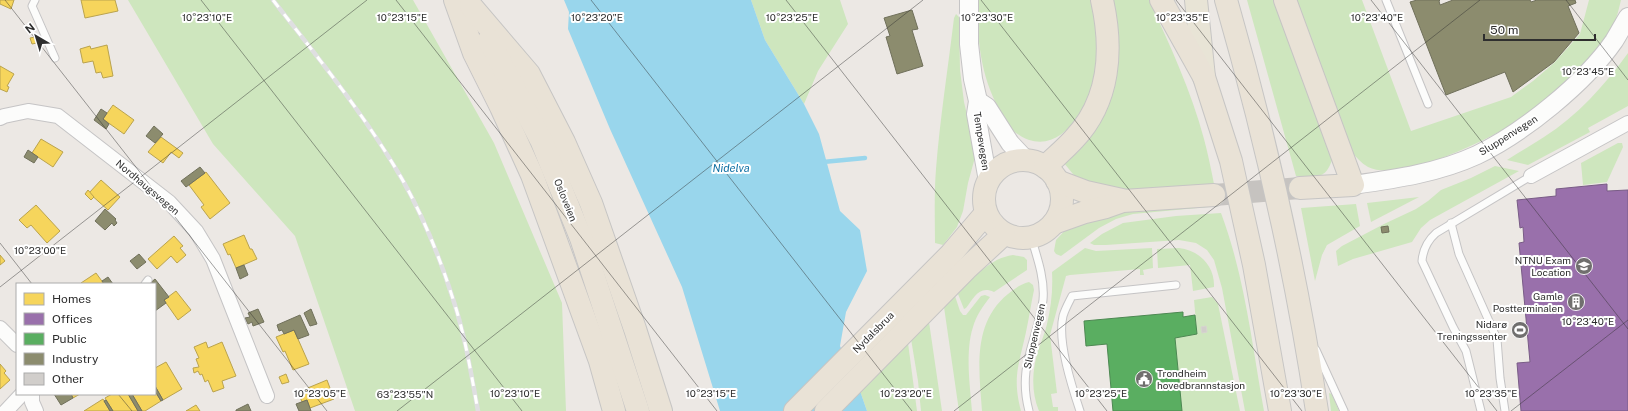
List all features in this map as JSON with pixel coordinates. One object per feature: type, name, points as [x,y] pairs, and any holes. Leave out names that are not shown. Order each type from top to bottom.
[{"type":"highway","points":[[1042,169],[1074,139],[1083,128],[1097,106],[1102,92],[1108,60],[1108,38],[1102,0]]},
{"type":"highway","points":[[1161,0],[1204,77],[1232,169],[1254,265],[1280,411]]},
{"type":"highway","points":[[1226,0],[1267,155],[1289,252],[1317,411]]},
{"type":"highway","points":[[1285,0],[1353,185]]},
{"type":"highway","points":[[464,2],[529,74],[564,142],[597,217],[661,411]]},
{"type":"highway","points":[[464,2],[474,53],[532,175],[600,361],[614,411]]},
{"type":"highway","name":"Osloveien","points":[[464,2],[542,142],[581,238],[638,411]]},
{"type":"highway","points":[[1123,201],[1086,192],[1042,169],[1016,161],[1006,164],[998,169],[988,181],[984,195],[986,213],[994,225],[1004,234],[1013,237],[1031,237],[1040,234],[1054,223],[1123,201],[1214,195]]},
{"type":"highway","points":[[1042,169],[1060,189],[1061,207],[1054,223]]},
{"type":"highway","name":"Sluppenvegen","points":[[1300,188],[1353,185]]},
{"type":"highway","name":"Nydalsbrua","points":[[795,411],[951,254],[986,213]]},
{"type":"highway","points":[[826,411],[966,270],[1004,234]]},
{"type":"main road","points":[[1196,0],[1204,77]]},
{"type":"street","name":"Tempevegen","points":[[970,0],[969,44],[973,79],[978,101],[976,114],[988,181]]},
{"type":"street","name":"Sluppenvegen","points":[[1353,185],[1398,179],[1435,170],[1477,155],[1515,133],[1549,108],[1584,76],[1613,42],[1628,17]]},
{"type":"street","name":"Tempevegen","points":[[978,101],[987,107],[1010,142],[1042,169]]},
{"type":"street","name":"Nordhaugsvegen","points":[[0,118],[28,111],[58,116],[169,202],[196,231],[213,259],[267,396]]},
{"type":"street","points":[[1531,176],[1628,123]]},
{"type":"street","points":[[0,328],[16,344]]},
{"type":"street","points":[[6,411],[21,395]]},
{"type":"street","points":[[32,395],[32,402],[36,411]]},
{"type":"lane","points":[[35,0],[32,6],[55,58]]},
{"type":"lane","points":[[1386,0],[1428,104]]},
{"type":"lane","points":[[1481,411],[1466,351],[1422,261],[1422,253],[1429,239],[1451,223],[1531,176]]},
{"type":"lane","points":[[1451,223],[1459,254],[1497,339],[1500,378],[1505,411]]},
{"type":"lane","name":"Sluppenvegen","points":[[1029,411],[1025,391],[1025,375],[1043,300],[1041,273],[1031,237]]},
{"type":"lane","points":[[1080,411],[1067,370],[1062,330],[1063,317],[1072,296],[1176,285]]},
{"type":"lane","points":[[1302,320],[1344,411]]},
{"type":"green space","points":[[128,0],[413,0],[494,143],[562,303],[566,411],[355,411],[295,236],[213,144]]},
{"type":"green space","points":[[751,0],[840,0],[848,24],[818,71],[804,104],[765,40]]},
{"type":"green space","points":[[978,0],[1093,0],[1098,52],[1093,83],[1080,113],[1070,126],[1059,136],[1046,141],[1032,141],[1013,131],[998,108],[986,79],[982,63],[978,31]]},
{"type":"green space","points":[[1110,0],[1149,0],[1193,103],[1204,139],[1214,184],[1162,190],[1118,192],[1077,179],[1064,163],[1078,152],[1092,135],[1104,115],[1113,90]]},
{"type":"green space","points":[[1247,0],[1278,0],[1332,160],[1329,167],[1323,174],[1318,176],[1296,176]]},
{"type":"green space","points":[[1295,0],[1362,0],[1411,131],[1511,97],[1554,63],[1580,34],[1589,0],[1621,0],[1618,13],[1610,32],[1601,45],[1573,76],[1553,95],[1531,112],[1486,139],[1444,157],[1422,165],[1401,169],[1382,170],[1368,167],[1351,151]]},
{"type":"green space","points":[[956,14],[959,17],[960,70],[964,102],[975,148],[974,161],[963,211],[957,227],[943,245],[935,243],[935,178],[954,18]]},
{"type":"green space","points":[[1628,53],[1628,106],[1588,128],[1590,132],[1528,165],[1507,160],[1568,120],[1610,77]]},
{"type":"green space","points":[[1618,143],[1622,143],[1623,147],[1607,182],[1583,185],[1581,163]]},
{"type":"green space","points":[[1495,166],[1519,171],[1430,220],[1421,228],[1412,242],[1353,259],[1338,266],[1336,251],[1342,246],[1416,209],[1441,190],[1471,178]]},
{"type":"green space","points":[[1419,197],[1371,222],[1367,203]]},
{"type":"green space","points":[[1218,202],[1219,206],[1133,214],[1116,219],[1099,228],[1061,256],[1056,254],[1054,251],[1056,240],[1069,226],[1100,214]]},
{"type":"green space","points":[[1356,204],[1360,226],[1327,245],[1322,255],[1315,281],[1301,208]]},
{"type":"green space","points":[[1221,213],[1242,286],[1264,411],[1245,411],[1222,288],[1214,260],[1207,250],[1196,243],[1179,240],[1106,245],[1094,245],[1090,243],[1102,234],[1123,223],[1176,216]]},
{"type":"green space","points":[[1085,248],[1096,251],[1152,248],[1153,268],[1143,270],[1144,275],[1140,275],[1140,269],[1066,276],[1050,335],[1057,393],[1051,394],[1053,407],[1058,407],[1058,411],[1039,411],[1036,404],[1033,381],[1036,358],[1050,311],[1052,272]]},
{"type":"green space","points":[[1179,248],[1193,252],[1204,260],[1212,272],[1214,287],[1193,291],[1190,265],[1158,268],[1157,249]]},
{"type":"green space","points":[[1013,255],[1024,257],[1027,260],[1027,270],[994,292],[989,290],[981,291],[964,309],[958,294],[989,264]]},
{"type":"green space","points":[[1029,282],[1033,285],[1034,290],[1017,380],[1018,399],[1021,411],[982,411],[979,364],[980,348],[988,319],[996,306],[1008,294],[1023,284]]},
{"type":"green space","points":[[985,295],[990,297],[976,319],[969,347],[972,411],[959,411],[944,307],[955,296],[960,311],[963,315],[966,315],[981,296]]},
{"type":"green space","points":[[1212,297],[1218,304],[1240,411],[1182,411],[1175,338],[1197,334],[1194,300]]},
{"type":"green space","points":[[929,322],[942,411],[921,411],[911,339]]},
{"type":"green space","points":[[908,343],[917,411],[867,411],[860,391]]},
{"type":"green space","points":[[1329,393],[1332,394],[1339,411],[1331,411]]},
{"type":"water","name":"Nidelva","points":[[564,0],[751,0],[765,40],[804,104],[819,134],[840,211],[860,230],[867,271],[846,312],[840,346],[860,391],[867,411],[720,411],[682,287],[610,129],[568,29],[569,12]]},
{"type":"building: Homes","points":[[0,0],[14,0],[11,9],[0,4]]},
{"type":"building: Homes","points":[[81,0],[115,0],[118,11],[85,18]]},
{"type":"building: Homes","points":[[40,36],[42,42],[32,44],[30,38]]},
{"type":"building: Homes","points":[[107,45],[113,76],[103,78],[101,72],[96,73],[93,61],[83,63],[80,49],[90,46],[91,49]]},
{"type":"building: Homes","points":[[0,66],[14,74],[7,86],[9,87],[7,92],[0,89]]},
{"type":"building: Homes","points":[[113,105],[134,120],[124,134],[103,119]]},
{"type":"building: Homes","points":[[161,137],[183,153],[179,158],[171,152],[163,163],[148,152]]},
{"type":"building: Homes","points":[[41,139],[63,152],[53,167],[32,153]]},
{"type":"building: Homes","points":[[206,172],[230,203],[210,219],[201,207],[204,205],[189,185]]},
{"type":"building: Homes","points":[[101,180],[120,197],[108,210],[89,193]]},
{"type":"building: Homes","points":[[88,190],[94,197],[91,200],[85,194]]},
{"type":"building: Homes","points":[[36,205],[60,231],[47,243],[31,225],[27,228],[19,220]]},
{"type":"building: Homes","points":[[244,235],[250,249],[252,249],[257,259],[236,268],[230,254],[228,255],[223,244]]},
{"type":"building: Homes","points":[[174,236],[183,246],[180,248],[186,255],[177,263],[171,256],[157,269],[148,259]]},
{"type":"building: Homes","points":[[0,255],[5,261],[0,265]]},
{"type":"building: Homes","points":[[96,273],[103,283],[81,283]]},
{"type":"building: Homes","points":[[176,291],[191,310],[178,320],[164,300]]},
{"type":"building: Homes","points":[[294,330],[309,364],[293,370],[285,351],[283,352],[276,337]]},
{"type":"building: Homes","points":[[206,342],[208,348],[222,342],[236,376],[222,381],[224,388],[213,392],[208,380],[205,382],[202,374],[200,375],[198,371],[194,373],[193,368],[199,367],[196,359],[199,358],[194,347]]},
{"type":"building: Homes","points":[[166,362],[182,389],[163,400],[156,388],[156,367]]},
{"type":"building: Homes","points":[[0,364],[6,371],[4,373],[10,380],[0,389]]},
{"type":"building: Homes","points":[[286,374],[289,382],[282,384],[279,377]]},
{"type":"building: Homes","points":[[327,380],[334,399],[310,408],[307,400],[302,402],[298,392]]},
{"type":"building: Homes","points":[[156,393],[161,401],[145,411],[142,411],[133,395],[156,395]]},
{"type":"building: Homes","points":[[72,395],[78,395],[73,398]]},
{"type":"building: Homes","points":[[110,395],[129,395],[138,411],[113,411],[105,398]]},
{"type":"building: Homes","points":[[103,399],[110,411],[84,411]]},
{"type":"building: Homes","points":[[196,405],[200,411],[186,411]]},
{"type":"building: Offices","name":"Gamle Postterminalen","points":[[1607,184],[1607,191],[1628,190],[1628,411],[1521,411],[1517,363],[1530,362],[1519,243],[1524,242],[1523,227],[1520,228],[1517,200],[1556,196],[1556,189]]},
{"type":"building: Public","name":"Trondheim hovedbrannstasjon","points":[[1183,312],[1183,317],[1195,315],[1197,334],[1175,338],[1182,411],[1113,411],[1107,344],[1086,346],[1084,321]]},
{"type":"building: Industry","points":[[1417,0],[1440,0],[1440,5],[1453,0],[1530,0],[1531,2],[1537,0],[1575,0],[1576,3],[1568,6],[1579,33],[1554,62],[1513,92],[1505,72],[1446,95],[1410,2]]},
{"type":"building: Industry","points":[[912,10],[918,29],[912,30],[923,66],[897,74],[886,37],[890,36],[884,18]]},
{"type":"building: Industry","points":[[101,109],[107,113],[103,119],[109,124],[106,129],[94,120]]},
{"type":"building: Industry","points":[[154,126],[163,134],[155,143],[146,136]]},
{"type":"building: Industry","points":[[28,150],[38,157],[34,163],[24,157]]},
{"type":"building: Industry","points":[[200,167],[205,173],[186,187],[181,181]]},
{"type":"building: Industry","points":[[105,209],[116,219],[115,220],[117,223],[114,226],[112,223],[105,230],[95,221]]},
{"type":"building: Industry","points":[[1388,226],[1389,232],[1382,233],[1381,227]]},
{"type":"building: Industry","points":[[139,254],[146,262],[137,269],[130,261]]},
{"type":"building: Industry","points":[[244,265],[248,275],[240,279],[236,268]]},
{"type":"building: Industry","points":[[108,277],[112,283],[103,283],[102,281]]},
{"type":"building: Industry","points":[[155,279],[169,297],[164,300],[166,303],[156,310],[156,283],[150,283]]},
{"type":"building: Industry","points":[[258,309],[264,322],[253,326],[252,322],[248,324],[245,318],[250,317],[248,313]]},
{"type":"building: Industry","points":[[311,309],[317,324],[310,326],[304,313]]},
{"type":"building: Industry","points":[[300,315],[309,335],[298,339],[294,330],[284,334],[282,330],[279,331],[277,325]]},
{"type":"building: Industry","points":[[156,388],[163,400],[161,401],[156,393]]},
{"type":"building: Industry","points":[[55,395],[72,395],[73,398],[61,405]]},
{"type":"building: Industry","points":[[129,395],[133,395],[142,411],[138,411]]},
{"type":"building: Industry","points":[[106,400],[113,411],[110,411],[104,401]]},
{"type":"building: Industry","points":[[307,400],[311,411],[299,411],[296,404]]},
{"type":"building: Industry","points":[[248,404],[251,411],[236,411],[236,410]]},
{"type":"building: Other","points":[[1206,326],[1207,332],[1202,333],[1201,327]]},
{"type":"waterway","points":[[823,162],[865,158]]},
{"type":"tunnel","points":[[1214,195],[1300,188]]},
{"type":"railway","points":[[273,0],[373,132],[402,179],[424,222],[437,253],[461,326],[478,411]]},
{"type":"place","name":"NTNU Exam Location","points":[[1584,266]]},
{"type":"place","name":"Gamle Postterminalen","points":[[1576,302]]},
{"type":"place","name":"Nidarø Treningssenter","points":[[1520,330]]},
{"type":"place","name":"Trondheim hovedbrannstasjon","points":[[1144,379]]}]
